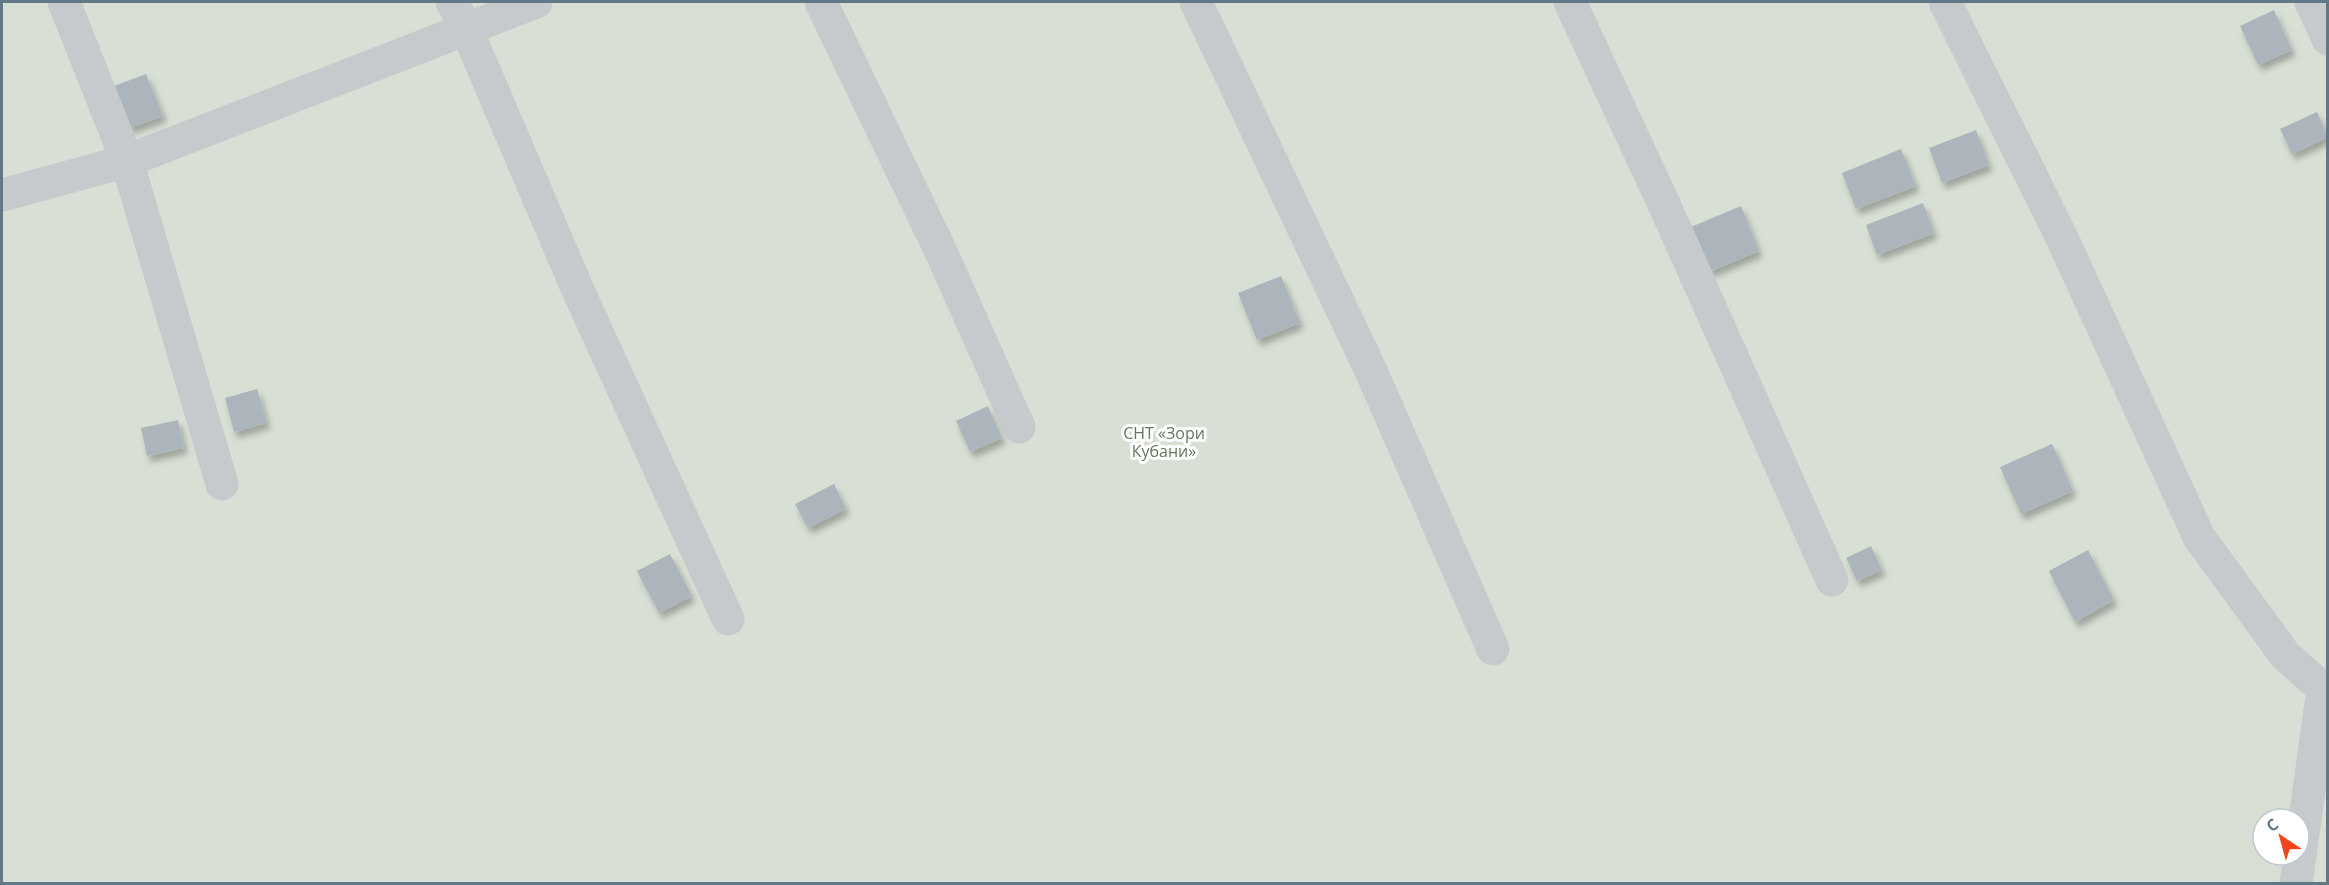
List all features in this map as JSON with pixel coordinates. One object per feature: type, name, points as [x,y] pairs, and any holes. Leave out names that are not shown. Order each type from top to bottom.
[{"type":"lane","points":[[64,2],[128,161],[222,484]]},
{"type":"lane","points":[[2,195],[128,161],[459,15],[536,2]]},
{"type":"lane","points":[[821,2],[942,254],[1019,427]]},
{"type":"lane","points":[[1196,2],[1372,373],[1493,648]]},
{"type":"lane","points":[[1570,2],[1663,202],[1832,580]]},
{"type":"lane","points":[[1945,2],[2062,238],[2199,537],[2285,655],[2325,687],[2296,884]]},
{"type":"lane","points":[[2311,2],[2328,39]]},
{"type":"lane","points":[[459,15],[577,288],[728,619]]},
{"type":"green space","name":"СНТ «Зори Кубани»","points":[[2,2],[2327,2],[2327,883],[2,884]]},
{"type":"building","points":[[2274,10],[2292,50],[2258,65],[2240,26]]},
{"type":"building","points":[[146,74],[163,116],[129,128],[114,86]]},
{"type":"building","points":[[2317,112],[2328,137],[2292,154],[2280,129]]},
{"type":"building","points":[[1976,130],[1989,165],[1942,183],[1929,148]]},
{"type":"building","points":[[1901,149],[1916,186],[1856,209],[1842,173]]},
{"type":"building","points":[[1923,203],[1934,233],[1877,255],[1866,225]]},
{"type":"building","points":[[1741,206],[1759,251],[1709,272],[1691,227]]},
{"type":"building","points":[[1281,276],[1300,323],[1257,340],[1238,293]]},
{"type":"building","points":[[257,389],[267,423],[234,432],[225,398]]},
{"type":"building","points":[[988,406],[1002,438],[970,452],[956,421]]},
{"type":"building","points":[[178,420],[184,448],[147,456],[141,428]]},
{"type":"building","points":[[2052,444],[2073,491],[2021,514],[2000,467]]},
{"type":"building","points":[[834,484],[846,509],[808,528],[795,504]]},
{"type":"building","points":[[1871,546],[1882,570],[1857,581],[1846,558]]},
{"type":"building","points":[[2088,550],[2114,600],[2075,622],[2049,571]]},
{"type":"building","points":[[670,554],[692,596],[659,613],[637,571]]}]
